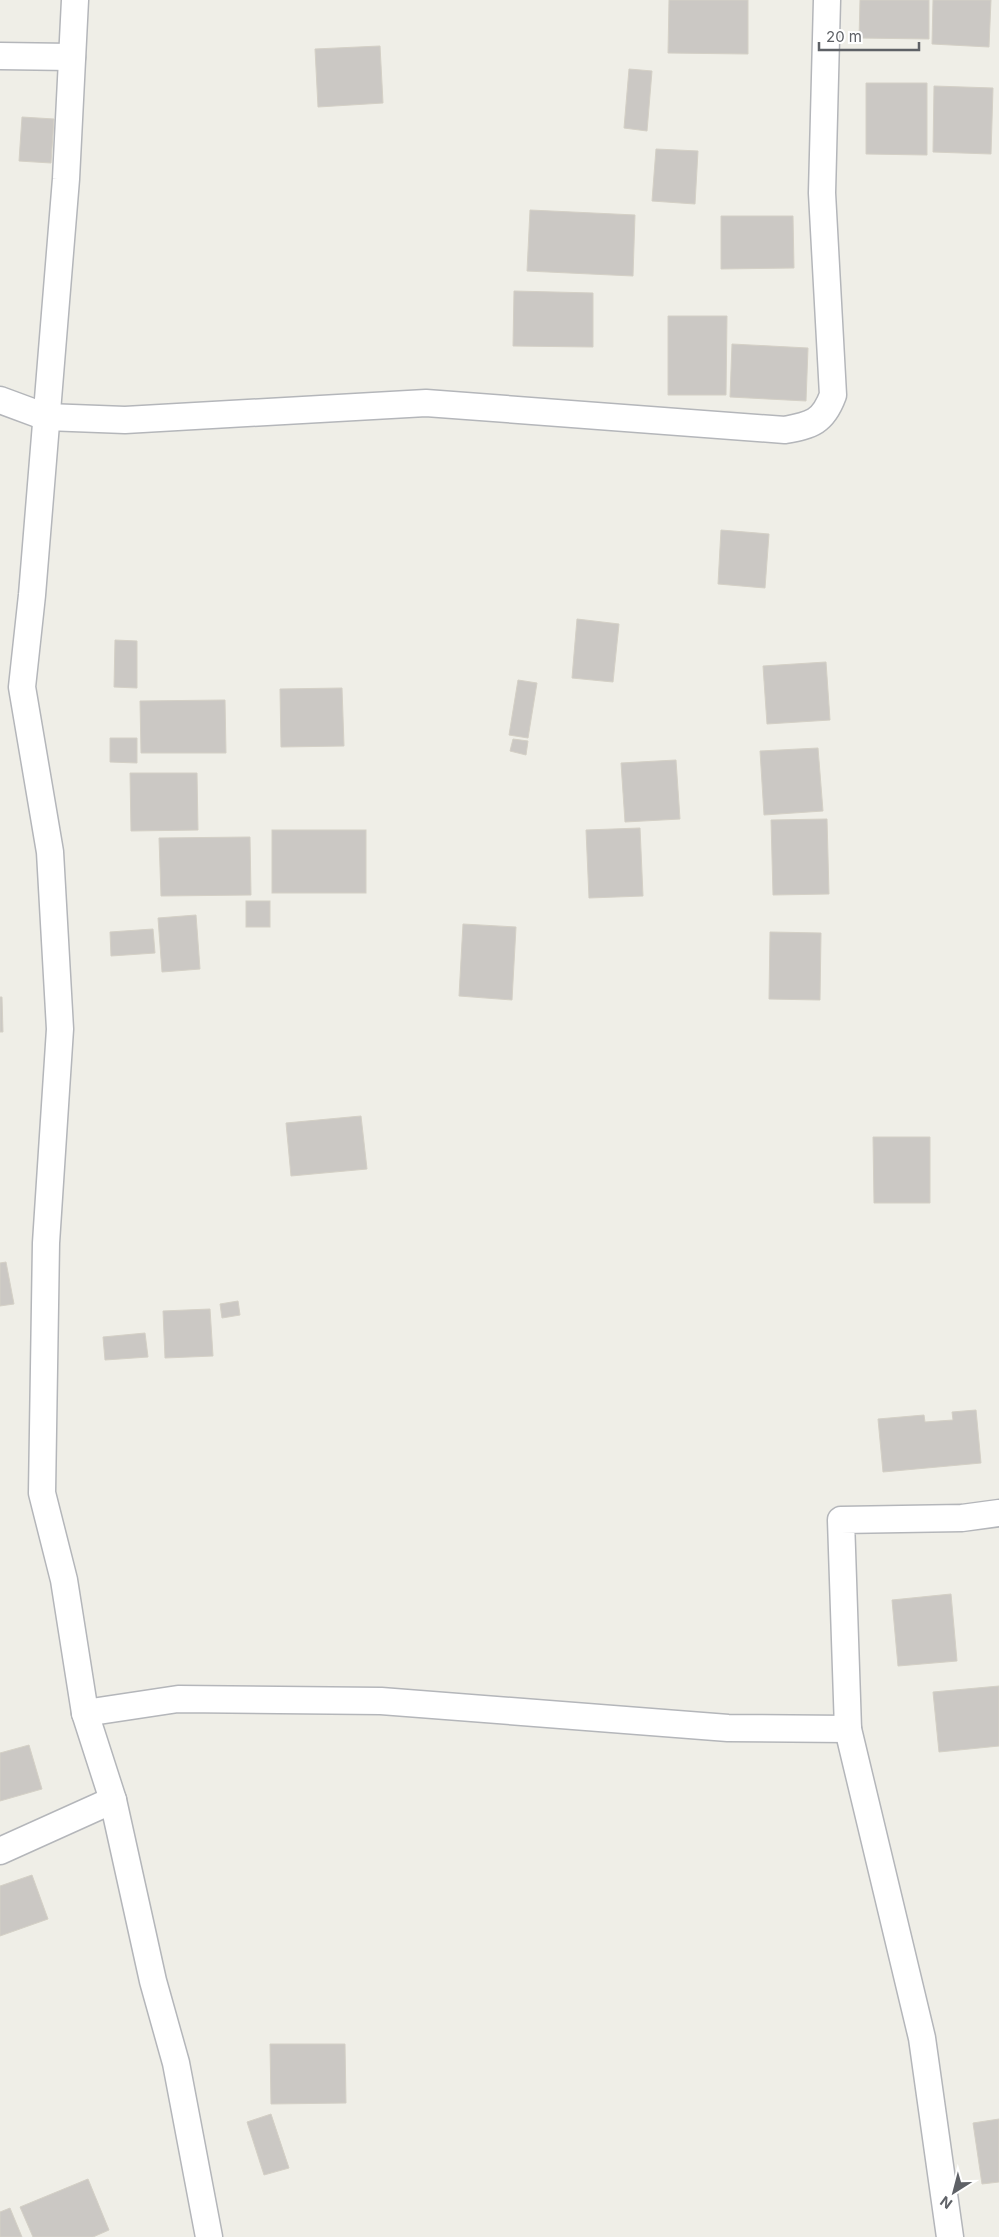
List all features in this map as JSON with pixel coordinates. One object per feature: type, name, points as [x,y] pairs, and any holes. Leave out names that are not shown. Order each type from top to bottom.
[{"type":"street","points":[[75,0],[66,179],[22,687],[50,852],[60,1029],[46,1243],[42,1492],[64,1580],[85,1713],[113,1800],[153,1980],[176,2063],[209,2237]]},
{"type":"street","points":[[0,400],[46,417],[125,420],[426,403],[785,430],[810,426],[827,411],[833,395],[822,193],[827,0]]},
{"type":"street","points":[[0,56],[72,57]]},
{"type":"street","points":[[950,2237],[922,2038],[848,1729],[841,1520],[962,1518],[999,1513]]},
{"type":"street","points":[[85,1713],[178,1699],[381,1701],[728,1728],[848,1729]]},
{"type":"street","points":[[0,1851],[113,1800]]},
{"type":"building","points":[[669,0],[748,0],[748,54],[668,53]]},
{"type":"building","points":[[860,0],[929,0],[929,39],[859,38]]},
{"type":"building","points":[[933,0],[991,0],[989,47],[932,44]]},
{"type":"building","points":[[380,46],[383,103],[318,107],[315,49]]},
{"type":"building","points":[[629,69],[652,71],[647,131],[624,128]]},
{"type":"building","points":[[866,83],[927,83],[927,155],[866,154]]},
{"type":"building","points":[[934,86],[993,88],[991,154],[933,152]]},
{"type":"building","points":[[22,117],[54,119],[51,163],[19,161]]},
{"type":"building","points":[[656,149],[698,151],[695,204],[652,201]]},
{"type":"building","points":[[530,210],[635,215],[633,276],[527,271]]},
{"type":"building","points":[[721,216],[793,216],[794,268],[721,269]]},
{"type":"building","points":[[514,291],[593,293],[593,347],[513,346]]},
{"type":"building","points":[[668,316],[727,316],[726,395],[668,395]]},
{"type":"building","points":[[732,344],[808,348],[806,401],[730,397]]},
{"type":"building","points":[[721,530],[769,534],[765,588],[718,584]]},
{"type":"building","points":[[577,619],[619,624],[613,682],[572,678]]},
{"type":"building","points":[[115,640],[137,641],[137,688],[114,687]]},
{"type":"building","points":[[826,662],[830,720],[767,724],[763,666]]},
{"type":"building","points":[[518,680],[537,683],[528,738],[509,735]]},
{"type":"building","points":[[342,688],[344,746],[281,747],[280,689]]},
{"type":"building","points":[[225,700],[226,753],[141,753],[140,701]]},
{"type":"building","points":[[110,738],[137,738],[137,763],[110,762]]},
{"type":"building","points":[[513,739],[528,741],[526,755],[510,751]]},
{"type":"building","points":[[818,748],[823,811],[764,815],[760,751]]},
{"type":"building","points":[[676,760],[680,819],[625,822],[621,763]]},
{"type":"building","points":[[130,773],[197,773],[198,830],[131,831]]},
{"type":"building","points":[[827,819],[829,894],[773,895],[771,820]]},
{"type":"building","points":[[640,828],[643,896],[589,898],[586,830]]},
{"type":"building","points":[[272,830],[366,830],[366,893],[272,893]]},
{"type":"building","points":[[250,837],[251,895],[161,896],[159,838]]},
{"type":"building","points":[[246,901],[270,901],[270,927],[246,927]]},
{"type":"building","points":[[196,915],[200,969],[162,972],[158,918]]},
{"type":"building","points":[[463,924],[516,927],[512,1000],[459,996]]},
{"type":"building","points":[[153,929],[155,953],[111,956],[110,932]]},
{"type":"building","points":[[770,932],[821,933],[820,1000],[769,999]]},
{"type":"building","points":[[0,997],[2,997],[3,1032],[0,1032]]},
{"type":"building","points":[[361,1116],[367,1169],[291,1176],[286,1123]]},
{"type":"building","points":[[873,1137],[930,1137],[930,1203],[874,1203]]},
{"type":"building","points":[[6,1262],[14,1304],[0,1306],[0,1263]]},
{"type":"building","points":[[238,1301],[240,1315],[222,1318],[220,1304]]},
{"type":"building","points":[[210,1309],[213,1356],[165,1358],[163,1311]]},
{"type":"building","points":[[145,1333],[148,1357],[105,1360],[103,1337]]},
{"type":"building","points":[[976,1410],[981,1463],[883,1472],[878,1419],[924,1415],[925,1422],[953,1420],[952,1412]]},
{"type":"building","points":[[951,1594],[957,1661],[898,1666],[892,1600]]},
{"type":"building","points":[[999,1686],[999,1746],[939,1752],[933,1692]]},
{"type":"building","points":[[29,1745],[42,1789],[0,1801],[0,1753]]},
{"type":"building","points":[[32,1875],[48,1919],[0,1936],[0,1886]]},
{"type":"building","points":[[270,2044],[345,2044],[346,2103],[271,2104]]},
{"type":"building","points":[[271,2114],[289,2168],[264,2175],[247,2122]]},
{"type":"building","points":[[999,2119],[999,2182],[982,2184],[973,2123]]},
{"type":"building","points":[[88,2179],[109,2230],[93,2237],[33,2237],[20,2207]]},
{"type":"building","points":[[10,2208],[22,2237],[0,2237],[0,2212]]}]
